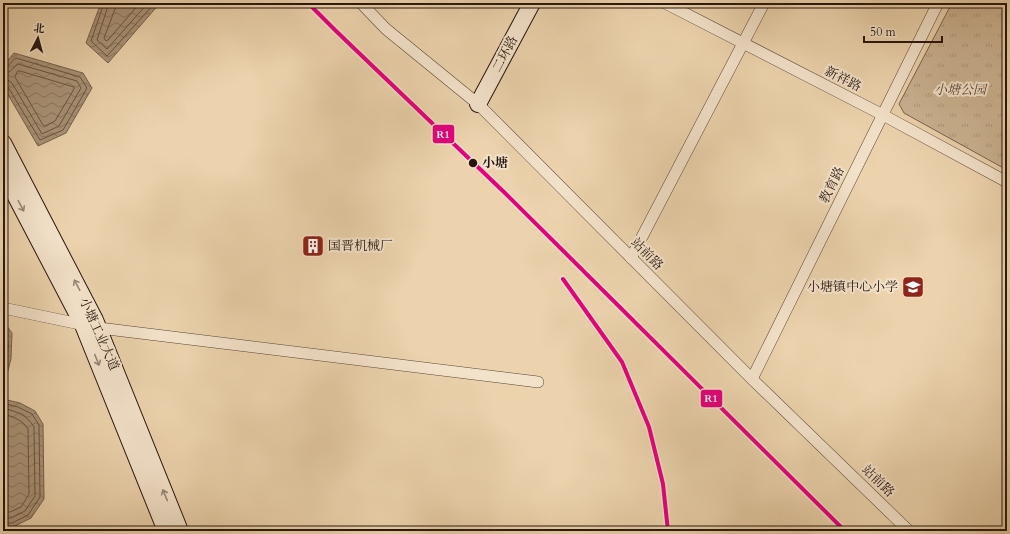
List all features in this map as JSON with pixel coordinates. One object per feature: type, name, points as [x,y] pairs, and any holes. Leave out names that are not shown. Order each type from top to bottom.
[{"type":"main road","name":"二环路","points":[[478,104],[532,3]]},
{"type":"main road","name":"小塘工业大道","points":[[3,143],[91,327],[180,531]]},
{"type":"main road","name":"小塘工业大道","points":[[3,172],[91,327],[166,531]]},
{"type":"street","name":"站前路","points":[[361,3],[386,30],[478,104],[752,379],[909,531]]},
{"type":"street","name":"新祥路","points":[[665,3],[882,115],[1007,182]]},
{"type":"street","points":[[631,258],[764,3]]},
{"type":"street","name":"教育路","points":[[752,379],[938,3]]},
{"type":"street","points":[[3,308],[91,327],[538,382]]},
{"type":"green space","name":"小塘公园","points":[[952,3],[1007,3],[1007,170],[904,113],[899,104]]},
{"type":"water","points":[[101,3],[160,3],[108,63],[86,43]]},
{"type":"water","points":[[14,53],[83,73],[92,88],[66,133],[38,146],[3,86],[3,66]]},
{"type":"water","points":[[3,321],[12,333],[11,359],[3,389]]},
{"type":"water","points":[[3,399],[20,403],[35,411],[43,424],[44,499],[31,518],[13,527],[3,527]]},
{"type":"transit line","name":"R1","points":[[308,3],[506,194],[845,531]]},
{"type":"transit line","name":"R1","points":[[563,279],[622,362],[649,427],[663,484],[668,531]]},
{"type":"place","name":"小塘","points":[[473,163]]},
{"type":"place","name":"国晋机械厂","points":[[313,246]]},
{"type":"place","name":"小塘镇中心小学","points":[[913,287]]}]
